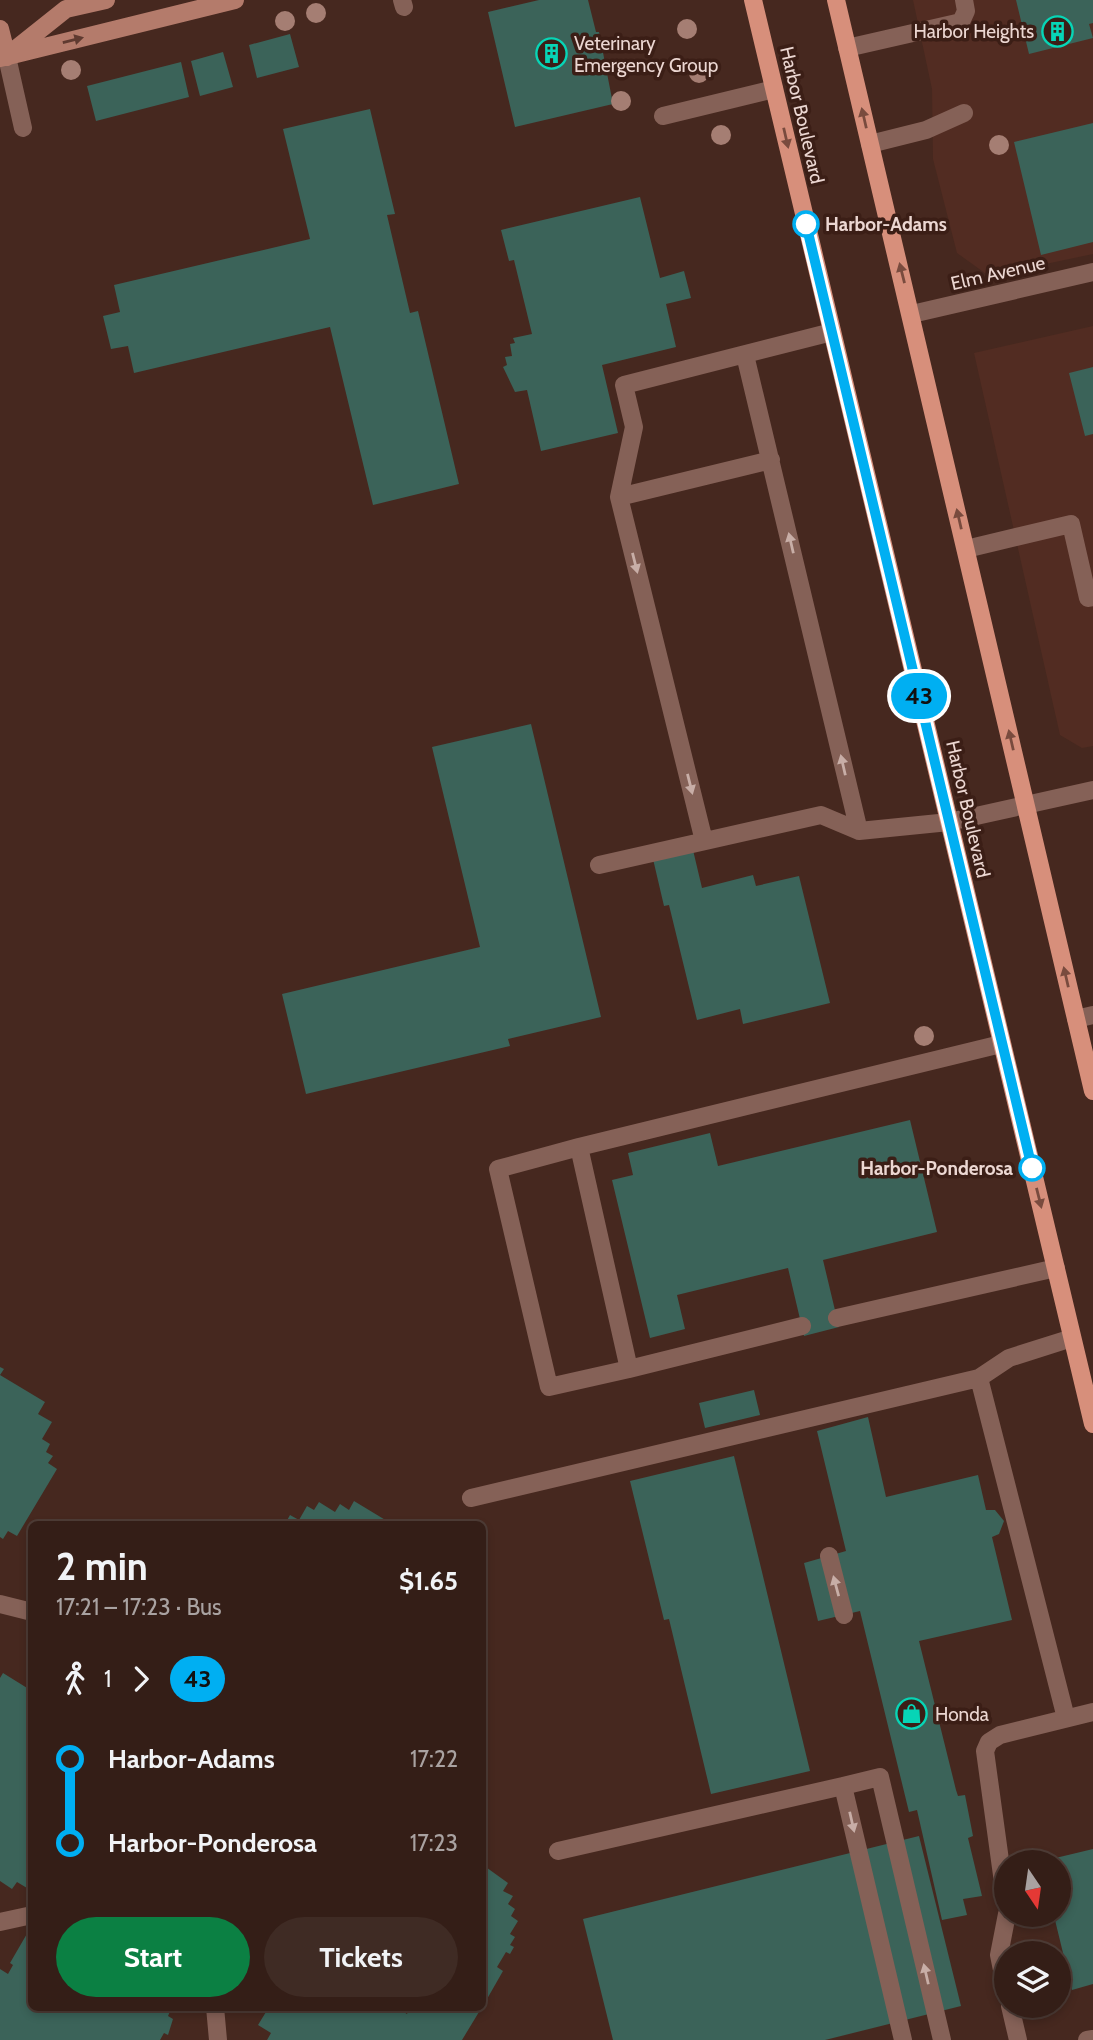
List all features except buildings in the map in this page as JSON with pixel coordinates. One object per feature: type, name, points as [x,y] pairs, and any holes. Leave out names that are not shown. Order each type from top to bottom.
[{"type":"main road","points":[[4,58],[66,9],[106,0]]},
{"type":"main road","points":[[4,58],[235,0]]},
{"type":"main road","name":"Harbor Boulevard","points":[[753,0],[1093,1424]]},
{"type":"main road","points":[[836,0],[1027,806],[1084,1017],[1093,1091]]},
{"type":"main road","points":[[0,29],[4,58]]},
{"type":"street","points":[[847,48],[961,22],[966,11],[964,0]]},
{"type":"street","points":[[4,58],[23,128]]},
{"type":"street","points":[[663,116],[774,89]]},
{"type":"street","points":[[870,144],[926,130],[964,113]]},
{"type":"street","name":"Elm Avenue","points":[[912,314],[1093,272]]},
{"type":"street","points":[[705,841],[619,497],[634,427],[624,385],[832,332]]},
{"type":"street","points":[[746,355],[859,831]]},
{"type":"street","points":[[619,497],[771,460]]},
{"type":"street","points":[[966,549],[1070,524],[1088,598],[1093,597]]},
{"type":"street","points":[[598,865],[821,815],[859,831],[949,822],[1093,790]]},
{"type":"street","points":[[802,1326],[549,1387],[498,1169],[1001,1044]]},
{"type":"street","points":[[579,1147],[629,1368]]},
{"type":"street","points":[[837,1318],[1056,1268]]},
{"type":"street","points":[[471,1498],[979,1378],[1009,1358],[1072,1338]]},
{"type":"street","points":[[979,1378],[1066,1718]]},
{"type":"street","points":[[829,1556],[844,1615]]},
{"type":"street","points":[[0,1604],[28,1611]]},
{"type":"street","points":[[999,1850],[985,1751],[989,1742],[1000,1735],[1093,1712]]},
{"type":"street","points":[[558,1851],[880,1777],[942,2040]]},
{"type":"street","points":[[843,1786],[903,2040]]},
{"type":"street","points":[[0,1922],[28,1916]]},
{"type":"street","points":[[215,2011],[218,2040]]},
{"type":"street","points":[[1013,2018],[1018,2040]]},
{"type":"street","points":[[1087,2040],[1093,2039]]},
{"type":"shaded area","points":[[913,0],[1093,0],[1093,254],[989,276],[957,253],[933,159],[932,89]]},
{"type":"shaded area","points":[[1093,326],[1093,746],[1082,748],[1060,735],[974,353]]},
{"type":"bus line","name":"43","points":[[806,224],[1032,1168]]},
{"type":"place","name":"Harbor Heights","points":[[1057,31]]},
{"type":"place","name":"Veterinary Emergency Group","points":[[551,54]]},
{"type":"place","name":"Harbor-Adams","points":[[806,224]]},
{"type":"place","name":"Harbor-Ponderosa","points":[[1032,1168]]},
{"type":"place","name":"Honda","points":[[912,1714]]}]
